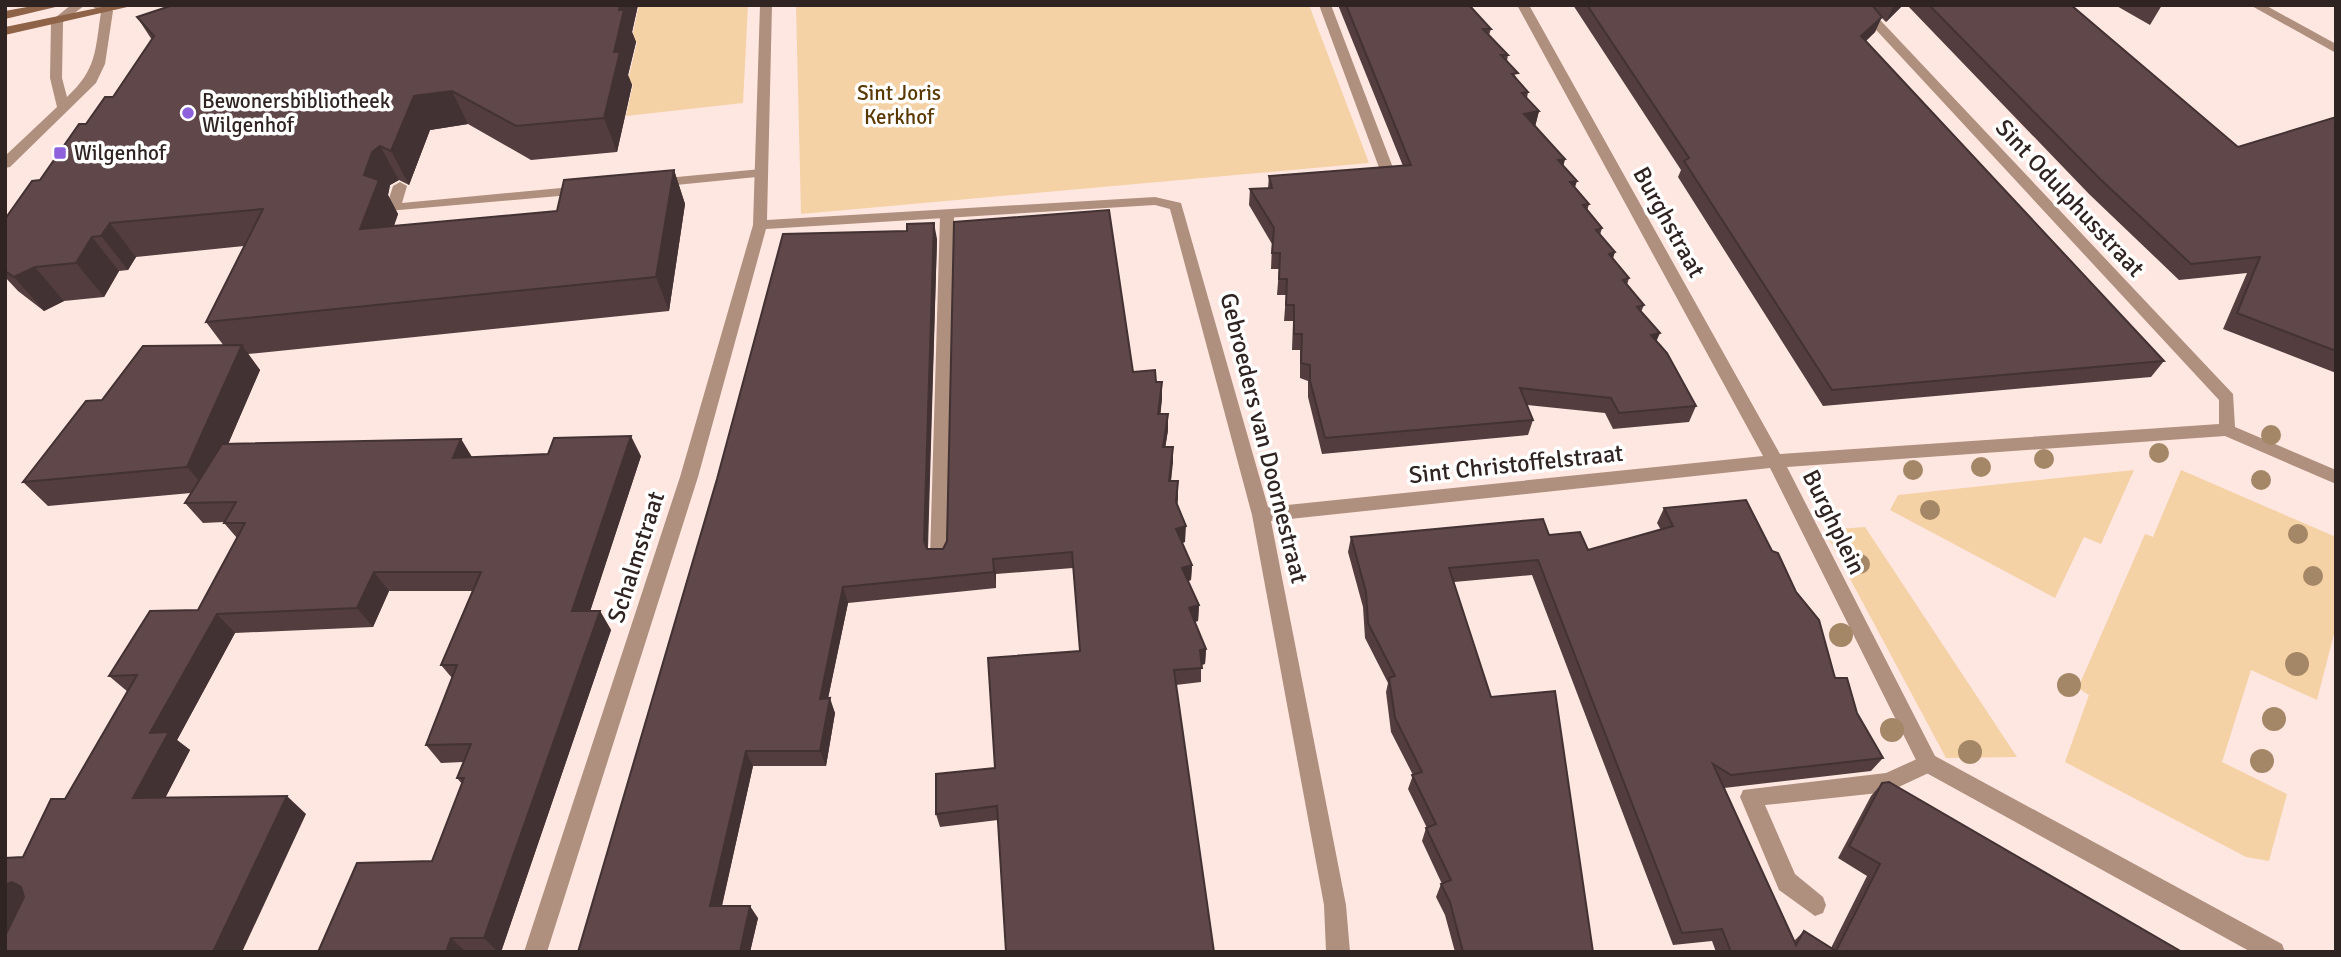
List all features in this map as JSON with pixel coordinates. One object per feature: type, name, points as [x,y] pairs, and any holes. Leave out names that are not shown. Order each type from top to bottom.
[{"type":"main road","points":[[5,15],[58,5]]},
{"type":"main road","points":[[5,31],[58,21],[101,8],[131,5]]},
{"type":"street","points":[[63,106],[56,78],[58,21],[79,5]]},
{"type":"street","name":"Schalmstraat","points":[[536,952],[689,477],[760,225],[766,5]]},
{"type":"street","points":[[1325,5],[1388,173]]},
{"type":"street","name":"Burghstraat","points":[[1523,5],[1775,461]]},
{"type":"street","name":"Sint Odulphusstraat","points":[[1859,5],[2227,398],[2227,430]]},
{"type":"street","points":[[2256,5],[2336,49]]},
{"type":"street","points":[[5,164],[90,83],[99,64],[101,8]]},
{"type":"street","points":[[639,185],[761,173]]},
{"type":"street","points":[[400,186],[393,208],[598,189]]},
{"type":"street","name":"Gebroeders van Doornestraat","points":[[760,225],[947,216],[1155,201],[1176,206],[1261,515],[1335,905],[1338,952]]},
{"type":"street","points":[[939,557],[947,216]]},
{"type":"street","name":"Burghplein","points":[[1928,763],[1791,498],[1775,461],[2227,430],[2336,477]]},
{"type":"street","name":"Sint Christoffelstraat","points":[[1261,515],[1775,461]]},
{"type":"street","points":[[1815,905],[1787,882],[1751,797],[1888,782],[1928,763],[2274,952]]},
{"type":"green space","points":[[639,5],[748,5],[743,103],[626,116],[633,85],[627,85],[637,42],[631,42]]},
{"type":"green space","name":"Sint Joris Kerkhof","points":[[796,5],[1309,5],[1369,163],[801,214]]},
{"type":"green space","points":[[2134,470],[2101,544],[2084,537],[2055,598],[1890,510],[1898,495]]},
{"type":"green space","points":[[2181,470],[2336,537],[2336,626],[2317,700],[2251,670],[2222,762],[2287,794],[2269,861],[2246,857],[2065,762],[2089,695],[2078,688],[2145,534],[2153,537]]},
{"type":"green space","points":[[1865,527],[2017,757],[1946,758],[1824,530]]},
{"type":"building","points":[[173,5],[620,5],[619,10],[624,10],[614,52],[620,52],[604,118],[516,126],[452,91],[414,96],[391,151],[380,146],[372,152],[364,175],[379,180],[360,229],[557,211],[564,180],[674,170],[656,277],[206,322],[263,209],[110,223],[101,236],[92,237],[76,263],[35,267],[14,277],[5,271],[5,219],[32,181],[40,180],[79,124],[86,124],[105,97],[113,97],[154,36],[137,17]]},
{"type":"building","points":[[1346,5],[1469,5],[1491,29],[1483,29],[1508,55],[1501,55],[1518,73],[1512,74],[1528,92],[1522,93],[1539,111],[1524,114],[1565,159],[1558,160],[1577,181],[1570,182],[1589,204],[1583,205],[1602,228],[1596,230],[1615,252],[1609,254],[1629,278],[1623,280],[1644,305],[1637,307],[1660,333],[1651,335],[1667,353],[1696,406],[1619,413],[1611,398],[1520,388],[1533,420],[1325,438],[1310,381],[1310,365],[1301,363],[1302,334],[1294,334],[1294,305],[1286,305],[1287,279],[1279,279],[1280,253],[1272,253],[1274,228],[1250,189],[1272,188],[1269,176],[1411,165]]},
{"type":"building","points":[[1587,5],[1872,5],[1882,17],[1861,36],[2164,361],[1832,390],[1684,161],[1689,158]]},
{"type":"building","points":[[1929,5],[2071,5],[2238,147],[2336,117],[2336,351],[2237,313],[2260,257],[2191,264],[2099,178]]},
{"type":"building","points":[[1109,210],[1133,372],[1155,370],[1156,382],[1162,382],[1158,414],[1168,414],[1163,447],[1173,447],[1169,481],[1178,481],[1176,502],[1186,526],[1176,529],[1192,565],[1182,568],[1199,605],[1189,608],[1206,649],[1200,650],[1202,668],[1174,670],[1214,952],[1006,952],[997,806],[936,814],[936,774],[995,768],[988,658],[1080,651],[1072,552],[993,559],[994,572],[843,587],[820,699],[830,698],[820,751],[746,751],[710,906],[750,906],[740,952],[578,952],[717,479],[783,234],[907,231],[907,224],[934,223],[924,541],[927,549],[943,549],[947,541],[954,222]]},
{"type":"building","points":[[242,345],[187,467],[23,482],[86,401],[102,400],[143,346]]},
{"type":"building","points":[[631,436],[572,611],[600,611],[484,938],[451,938],[446,952],[318,952],[357,863],[432,861],[464,778],[457,778],[471,744],[426,745],[457,665],[441,665],[481,572],[374,572],[357,608],[217,614],[150,733],[169,732],[133,798],[287,796],[213,952],[5,952],[5,936],[24,897],[21,887],[12,882],[5,885],[5,858],[23,857],[51,799],[65,799],[137,675],[109,676],[150,611],[198,610],[245,523],[224,523],[236,502],[185,503],[222,444],[461,439],[453,458],[548,454],[554,438]]},
{"type":"building","points":[[1746,500],[1772,551],[1778,553],[1796,592],[1819,620],[1835,678],[1847,678],[1857,713],[1883,758],[1731,775],[1713,764],[1796,945],[1804,931],[1836,951],[1880,864],[1849,846],[1882,783],[1889,782],[2182,952],[1731,952],[1722,929],[1682,933],[1538,560],[1449,568],[1491,697],[1555,691],[1593,952],[1463,952],[1450,902],[1441,884],[1451,880],[1426,828],[1436,824],[1412,775],[1422,772],[1395,718],[1389,678],[1395,676],[1368,623],[1366,592],[1351,537],[1543,519],[1549,535],[1580,532],[1588,550],[1673,526],[1664,508]]},
{"type":"place","name":"Bewonersbibliotheek Wilgenhof","points":[[188,113]]},
{"type":"place","name":"Wilgenhof","points":[[60,153]]}]
